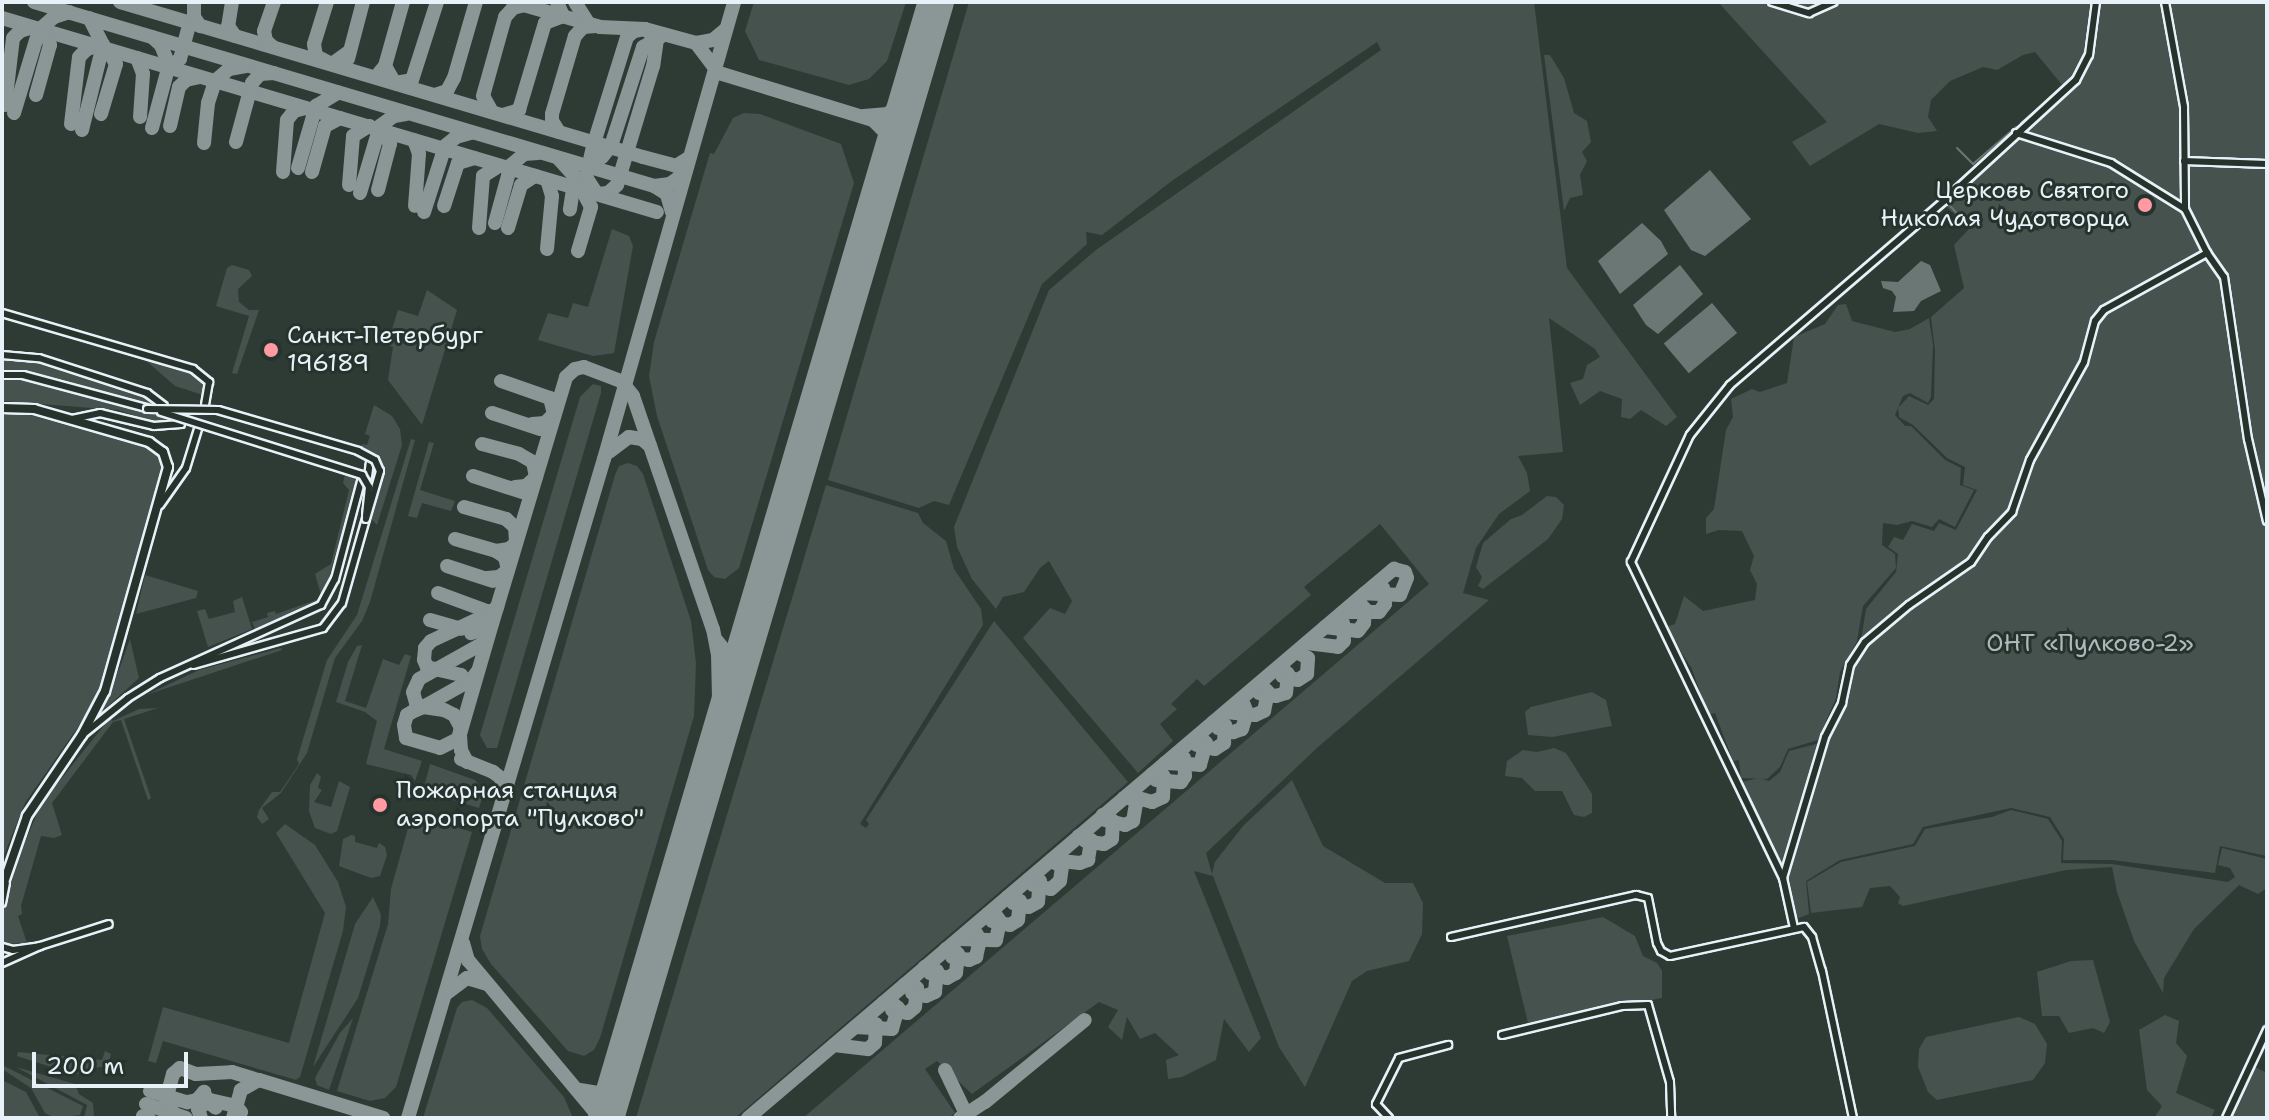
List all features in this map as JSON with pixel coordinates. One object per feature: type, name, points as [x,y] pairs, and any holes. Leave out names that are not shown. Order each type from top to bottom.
[{"type":"main road","points":[[2,408],[34,409],[160,449],[168,467],[160,505],[110,677],[82,735],[27,816],[2,888]]},
{"type":"street","points":[[1772,2],[1809,13],[1834,2]]},
{"type":"street","points":[[1794,928],[1783,878],[1631,562],[1690,435],[1730,385],[1944,201],[2083,69],[2096,2]]},
{"type":"street","points":[[2165,2],[2183,98],[2185,209],[2207,253],[2224,277],[2248,439],[2267,521]]},
{"type":"street","points":[[2016,133],[2111,163],[2185,209]]},
{"type":"street","points":[[2184,161],[2267,164]]},
{"type":"street","points":[[1783,878],[1825,737],[1842,703],[1850,665],[1865,642],[1909,605],[1971,562],[1988,537],[2012,512],[2030,460],[2084,362],[2095,321],[2104,310],[2207,253]]},
{"type":"street","points":[[2,313],[193,369],[209,382],[204,409],[192,423],[183,475],[160,505]]},
{"type":"street","points":[[2,355],[39,358],[147,393],[163,409],[192,423],[362,475],[369,487],[366,519]]},
{"type":"street","points":[[2,375],[23,375],[147,409],[218,410],[358,451],[375,460],[380,471],[337,614],[318,631],[222,659],[210,657]]},
{"type":"street","points":[[147,409],[163,409]]},
{"type":"street","points":[[71,419],[100,413],[165,428],[192,423]]},
{"type":"street","points":[[82,735],[137,691],[210,657],[219,649],[286,623],[326,600],[370,462]]},
{"type":"street","points":[[2,903],[7,873]]},
{"type":"street","points":[[1451,937],[1642,895],[1648,898],[1657,943],[1661,951],[1670,956],[1804,927],[1812,937],[1822,971],[1853,1118]]},
{"type":"street","points":[[2,963],[40,946],[109,924]]},
{"type":"street","points":[[2,947],[13,950],[40,946]]},
{"type":"street","points":[[1502,1035],[1622,1006],[1648,1005],[1670,1082],[1671,1118]]},
{"type":"street","points":[[2226,1118],[2267,1030]]},
{"type":"street","points":[[1389,1118],[1376,1104],[1399,1058],[1448,1045]]},
{"type":"green space","points":[[754,2],[906,2],[887,61],[869,79],[849,85],[759,60],[745,31]]},
{"type":"green space","points":[[969,2],[1534,2],[1567,268],[1677,417],[1666,426],[1641,410],[1630,419],[1621,417],[1622,399],[1600,391],[1580,405],[1570,383],[1583,379],[1587,365],[1600,357],[1595,349],[1549,318],[1563,452],[1518,456],[1527,473],[1530,491],[1499,514],[1476,548],[1463,593],[1489,600],[1318,747],[1206,853],[1212,874],[1215,862],[1243,826],[1292,780],[1323,846],[1385,883],[1413,883],[1423,903],[1422,934],[1409,961],[1367,971],[1352,981],[1305,1087],[1279,1047],[1213,876],[1194,871],[1261,1038],[1249,1052],[1224,1019],[1216,1060],[1182,1077],[1168,1079],[1166,1060],[1179,1055],[1155,1033],[1140,1039],[1127,1017],[1122,1040],[1108,1027],[1118,1010],[1099,1002],[972,1094],[937,1061],[925,1069],[955,1113],[948,1118],[803,1118],[1429,584],[1380,524],[1304,587],[1311,595],[1204,686],[1197,679],[1171,704],[1177,709],[1160,724],[1173,741],[1138,773],[1023,638],[1050,608],[1065,614],[1072,601],[1049,561],[1040,568],[1024,592],[1003,597],[996,609],[972,579],[957,547],[954,527],[1049,290],[1096,250],[1381,50],[1377,42],[1173,180],[1102,235],[1086,232],[1087,244],[1042,284],[949,505],[934,501],[919,508],[828,480]]},
{"type":"green space","name":"ОНТ «Пулково-2»","points":[[1718,2],[2267,2],[2267,856],[2220,846],[2215,873],[2112,860],[2063,860],[2064,839],[2050,817],[2011,808],[1923,827],[1913,844],[1840,860],[1806,881],[1809,914],[1796,919],[1783,869],[1742,782],[1759,778],[1769,781],[1780,772],[1789,751],[1820,743],[1838,699],[1847,665],[1861,640],[1866,609],[1896,572],[1898,554],[1888,547],[1894,537],[1903,540],[1912,524],[1934,531],[1939,523],[1956,530],[1977,490],[1963,485],[1965,467],[1947,458],[1913,425],[1899,417],[1898,408],[1909,396],[1928,405],[1934,399],[1935,351],[1931,317],[1964,288],[1954,245],[1969,229],[1946,206],[2068,92],[2035,52],[2023,55],[1997,70],[1983,67],[1950,81],[1931,100],[1928,117],[1937,131],[1918,133],[1879,124],[1810,166],[1792,142],[1827,122]]},
{"type":"green space","points":[[1544,55],[1550,55],[1564,78],[1574,113],[1587,121],[1591,142],[1582,152],[1587,161],[1580,175],[1583,195],[1570,198],[1564,211]]},
{"type":"green space","points":[[744,113],[760,114],[841,144],[854,183],[739,568],[725,579],[714,577],[708,570],[657,416],[649,376],[654,342],[710,153],[714,154],[733,118]]},
{"type":"green space","points":[[612,229],[629,236],[633,246],[614,353],[593,356],[538,340],[548,313],[568,318],[573,303],[588,307]]},
{"type":"green space","points":[[232,265],[249,270],[252,276],[238,289],[239,302],[249,310],[259,310],[237,374],[232,373],[249,316],[216,306],[227,268]]},
{"type":"green space","points":[[427,290],[457,310],[422,425],[388,380],[393,347],[387,345],[398,310],[418,316]]},
{"type":"green space","points":[[1846,304],[1852,321],[1895,332],[1910,329],[1929,318],[1933,345],[1931,397],[1928,403],[1910,393],[1903,396],[1895,415],[1905,426],[1911,426],[1945,460],[1961,468],[1960,485],[1974,490],[1955,527],[1939,519],[1932,527],[1912,521],[1897,525],[1883,523],[1882,545],[1895,554],[1896,568],[1863,606],[1857,641],[1840,672],[1836,698],[1818,740],[1788,749],[1780,767],[1767,779],[1741,778],[1739,760],[1733,761],[1715,713],[1708,715],[1692,669],[1671,636],[1669,626],[1675,624],[1684,596],[1703,611],[1755,600],[1757,584],[1750,570],[1754,556],[1742,531],[1719,530],[1706,534],[1706,518],[1714,509],[1726,430],[1733,417],[1731,399],[1752,389],[1760,392],[1787,383],[1794,337],[1825,324],[1838,305]]},
{"type":"green space","points":[[143,358],[190,373],[205,385],[203,395],[175,386]]},
{"type":"green space","points":[[2,359],[24,359],[157,402],[178,423],[157,423],[118,410],[2,401],[4,379],[22,379],[68,392],[72,382],[22,370],[2,370]]},
{"type":"green space","points":[[593,384],[601,386],[601,393],[497,748],[487,748],[480,735],[580,397]]},
{"type":"green space","points":[[374,405],[392,416],[400,429],[402,445],[377,525],[362,509],[372,469],[371,462],[361,449],[362,444],[367,445],[370,436],[365,434]]},
{"type":"green space","points":[[23,413],[147,448],[159,457],[162,473],[111,664],[89,711],[25,803],[2,860],[2,414]]},
{"type":"green space","points":[[411,439],[415,440],[370,602],[362,621],[335,658],[307,753],[281,793],[262,808],[269,819],[262,824],[257,817],[259,810],[272,792],[280,792],[299,764],[297,759],[327,660],[357,615]]},
{"type":"green space","points":[[429,442],[434,443],[420,490],[455,501],[451,511],[422,503],[417,518],[408,516]]},
{"type":"green space","points":[[628,463],[637,466],[643,474],[691,621],[696,663],[694,716],[600,1038],[594,1050],[584,1056],[568,1051],[491,964],[482,949],[480,936],[615,475],[619,466]]},
{"type":"green space","points":[[345,475],[354,478],[356,484],[323,598],[255,629],[252,622],[268,617],[267,613],[275,611],[276,614],[322,598],[315,574],[331,564],[349,490],[343,483]]},
{"type":"green space","points":[[826,485],[918,513],[923,523],[946,541],[954,569],[981,609],[983,625],[860,824],[866,828],[869,824],[866,820],[994,621],[1128,782],[735,1118],[636,1118]]},
{"type":"green space","points":[[1547,496],[1556,497],[1564,505],[1562,519],[1548,539],[1483,589],[1478,586],[1482,577],[1476,567],[1483,543],[1511,519],[1522,515]]},
{"type":"green space","points":[[145,575],[198,591],[196,598],[136,614]]},
{"type":"green space","points":[[242,597],[252,629],[208,647],[197,611],[205,609],[209,619],[235,612],[233,601]]},
{"type":"green space","points":[[130,639],[139,678],[97,716],[120,667]]},
{"type":"green space","points":[[362,645],[345,701],[366,708],[383,659],[399,665],[405,654],[411,656],[384,749],[422,761],[415,781],[411,775],[366,764],[377,721],[365,712],[336,702],[348,662],[357,646]]},
{"type":"green space","points":[[282,650],[146,695],[199,670]]},
{"type":"green space","points":[[1592,692],[1606,700],[1612,726],[1552,737],[1528,735],[1525,712],[1531,707]]},
{"type":"green space","points":[[158,708],[124,719],[151,798],[148,800],[121,720],[113,722],[52,803],[62,835],[54,838],[41,836],[21,906],[22,914],[18,916],[27,943],[2,944],[2,914],[13,871],[41,804],[110,718],[113,721],[139,709]]},
{"type":"green space","points":[[1554,748],[1566,753],[1592,794],[1592,813],[1584,817],[1574,815],[1562,791],[1535,791],[1522,778],[1505,776],[1507,761],[1523,750],[1537,752]]},
{"type":"green space","points":[[430,764],[475,780],[484,792],[479,808],[423,791]]},
{"type":"green space","points":[[317,773],[321,777],[318,788],[322,790],[314,802],[331,807],[339,781],[350,787],[337,831],[331,834],[315,828],[309,811],[310,785]]},
{"type":"green space","points":[[2011,810],[2048,819],[2062,841],[2061,863],[2112,864],[2228,882],[2235,877],[2230,868],[2218,865],[2222,848],[2267,859],[2267,888],[2258,894],[2239,885],[2194,929],[2164,978],[2163,993],[2134,941],[2112,867],[2066,870],[1903,906],[1898,903],[1900,897],[1890,886],[1870,888],[1862,907],[1811,913],[1807,882],[1841,862],[1915,846],[1925,829],[1992,817]]},
{"type":"green space","points":[[416,816],[472,832],[396,1087],[385,1098],[370,1101],[337,1091],[388,924],[391,889],[410,821]]},
{"type":"green space","points":[[285,824],[315,845],[338,882],[346,907],[343,931],[300,1077],[296,1080],[163,1041],[156,1063],[148,1061],[163,1007],[289,1043],[325,913],[276,833]]},
{"type":"green space","points":[[355,836],[355,842],[377,848],[379,843],[385,847],[387,855],[380,876],[371,878],[339,866],[343,839]]},
{"type":"green space","points":[[373,897],[381,915],[380,926],[358,998],[313,1067],[355,924]]},
{"type":"green space","points":[[1603,917],[1635,936],[1643,956],[1657,963],[1662,971],[1662,998],[1528,1023],[1507,936]]},
{"type":"green space","points":[[2093,960],[2110,1022],[2104,1033],[2093,1028],[2069,1033],[2059,1016],[2042,1016],[2037,972],[2071,961]]},
{"type":"green space","points":[[472,1000],[487,1008],[564,1097],[573,1118],[423,1118],[457,1008],[462,1002]]},
{"type":"green space","points":[[2165,1015],[2179,1021],[2176,1043],[2187,1056],[2176,1093],[2215,1110],[2211,1118],[2154,1118],[2162,1106],[2147,1090],[2139,1030]]},
{"type":"green space","points":[[2019,1017],[2035,1024],[2047,1044],[2045,1063],[2033,1080],[1937,1100],[1928,1092],[1918,1067],[1919,1049],[1926,1037]]},
{"type":"green space","points":[[353,1018],[329,1090],[317,1085],[315,1078],[340,1033]]},
{"type":"green space","points":[[105,1051],[111,1054],[108,1066],[87,1069],[76,1075],[17,1056],[18,1052],[102,1060]]},
{"type":"green space","points":[[2,1065],[83,1106],[80,1115],[55,1118],[45,1113],[31,1088],[2,1069]]},
{"type":"green space","points":[[16,1067],[75,1084],[79,1094],[93,1103],[94,1118],[84,1118],[87,1105]]},
{"type":"green space","points":[[2255,1067],[2267,1073],[2267,1118],[2231,1118]]},
{"type":"green space","points":[[2,1080],[26,1092],[40,1118],[2,1118]]},
{"type":"shaded area","points":[[1710,170],[1751,219],[1705,256],[1691,250],[1664,210]]},
{"type":"shaded area","points":[[1642,223],[1661,241],[1668,254],[1620,294],[1598,261]]},
{"type":"shaded area","points":[[1921,261],[1930,265],[1941,291],[1921,301],[1914,311],[1893,312],[1896,297],[1892,291],[1883,288],[1881,281],[1898,282]]},
{"type":"shaded area","points":[[1680,265],[1703,294],[1658,334],[1646,325],[1633,305]]},
{"type":"shaded area","points":[[1712,303],[1737,333],[1689,373],[1664,343]]},
{"type":"waterway","points":[[2021,123],[2058,92]]},
{"type":"waterway","points":[[1957,148],[1973,164],[2016,127]]},
{"type":"waterway","points":[[1946,201],[1969,227],[1972,225]]},
{"type":"taxiway","points":[[34,2],[654,186]]},
{"type":"taxiway","points":[[120,2],[643,157],[676,166],[689,158]]},
{"type":"taxiway","points":[[194,2],[194,17],[200,26]]},
{"type":"taxiway","points":[[232,2],[228,26],[235,36]]},
{"type":"taxiway","points":[[273,47],[266,41],[264,31],[274,2]]},
{"type":"taxiway","points":[[327,2],[314,44],[316,56],[332,64],[347,53]]},
{"type":"taxiway","points":[[348,59],[363,2]]},
{"type":"taxiway","points":[[379,73],[385,66],[403,2]]},
{"type":"taxiway","points":[[385,66],[395,83],[412,80],[437,2]]},
{"type":"taxiway","points":[[435,95],[447,91],[454,78],[476,2]]},
{"type":"taxiway","points":[[513,2],[600,27],[645,29],[696,43]]},
{"type":"taxiway","points":[[503,115],[519,110],[545,23],[563,16],[557,2]]},
{"type":"taxiway","points":[[575,2],[589,24]]},
{"type":"taxiway","points":[[408,1118],[604,459],[734,2]]},
{"type":"taxiway","points":[[492,112],[483,96],[505,17],[513,8],[524,5]]},
{"type":"taxiway","points":[[14,113],[39,30],[54,17],[69,12]]},
{"type":"taxiway","points":[[2,18],[657,212]]},
{"type":"taxiway","points":[[82,130],[103,45],[89,18]]},
{"type":"taxiway","points":[[559,132],[552,121],[552,114],[575,36],[583,27],[596,26]]},
{"type":"taxiway","points":[[5,105],[13,38],[20,31],[30,28]]},
{"type":"taxiway","points":[[168,68],[180,59],[188,29]]},
{"type":"taxiway","points":[[645,29],[657,39],[653,66],[617,185],[608,193],[597,194],[586,177],[594,143],[627,37],[634,31],[645,29]]},
{"type":"taxiway","points":[[726,29],[713,40],[696,43],[719,73],[873,120],[886,133],[891,155]]},
{"type":"taxiway","points":[[36,95],[50,45],[47,35],[39,31]]},
{"type":"taxiway","points":[[589,163],[602,157],[611,146],[643,47],[662,36]]},
{"type":"taxiway","points":[[152,37],[161,45],[169,65],[152,128]]},
{"type":"taxiway","points":[[71,124],[79,57],[87,49],[97,46]]},
{"type":"taxiway","points":[[101,114],[116,64],[108,50]]},
{"type":"taxiway","points":[[137,58],[143,74],[140,117]]},
{"type":"taxiway","points":[[204,143],[208,103],[215,81],[229,69],[246,66]]},
{"type":"taxiway","points":[[236,142],[252,83],[260,74],[274,73]]},
{"type":"taxiway","points":[[170,126],[179,87],[186,80],[199,77]]},
{"type":"taxiway","points":[[298,168],[316,106],[338,93]]},
{"type":"taxiway","points":[[864,116],[888,114],[909,94]]},
{"type":"taxiway","points":[[283,172],[287,120],[294,111],[305,108]]},
{"type":"taxiway","points":[[360,193],[380,126],[394,116],[406,114]]},
{"type":"taxiway","points":[[312,172],[325,126],[340,118]]},
{"type":"taxiway","points":[[349,185],[353,136],[369,126]]},
{"type":"taxiway","points":[[378,190],[390,144],[382,130]]},
{"type":"taxiway","points":[[424,212],[445,146],[456,137],[471,133]]},
{"type":"taxiway","points":[[414,140],[419,154],[415,206]]},
{"type":"taxiway","points":[[495,223],[511,165],[524,154],[538,153]]},
{"type":"taxiway","points":[[444,206],[458,163],[474,158]]},
{"type":"taxiway","points":[[558,158],[575,177],[570,210]]},
{"type":"taxiway","points":[[479,228],[483,176],[499,166]]},
{"type":"taxiway","points":[[672,212],[667,194],[654,186],[670,184],[684,174]]},
{"type":"taxiway","points":[[508,228],[521,185],[535,176]]},
{"type":"taxiway","points":[[547,180],[552,196],[547,249]]},
{"type":"taxiway","points":[[578,251],[591,207],[582,190]]},
{"type":"taxiway","points":[[467,762],[461,750],[460,734],[492,624],[566,377],[575,369],[584,367],[621,381],[633,396],[713,629],[718,654],[719,699],[714,755]]},
{"type":"taxiway","points":[[501,381],[550,398],[554,414],[545,423],[532,424]]},
{"type":"taxiway","points":[[492,413],[540,429]]},
{"type":"taxiway","points":[[609,452],[629,437],[642,439],[650,446]]},
{"type":"taxiway","points":[[482,444],[519,454],[533,462],[536,477],[526,486],[515,487]]},
{"type":"taxiway","points":[[473,476],[522,492]]},
{"type":"taxiway","points":[[464,507],[506,519],[515,527],[516,543],[509,549],[496,551]]},
{"type":"taxiway","points":[[455,539],[496,551],[505,557],[508,570],[499,577],[487,578]]},
{"type":"taxiway","points":[[447,566],[493,581]]},
{"type":"taxiway","points":[[1394,569],[1405,572],[1407,578],[1400,595],[1365,593],[1394,569]]},
{"type":"taxiway","points":[[1343,612],[1379,612],[1385,604],[1383,588]]},
{"type":"taxiway","points":[[438,593],[487,611],[490,627],[471,633]]},
{"type":"taxiway","points":[[748,1118],[1365,593]]},
{"type":"taxiway","points":[[1325,627],[1358,631],[1364,623],[1365,609],[1361,605]]},
{"type":"taxiway","points":[[470,687],[461,675],[427,667],[425,648],[431,641],[489,614],[497,607]]},
{"type":"taxiway","points":[[430,620],[461,629]]},
{"type":"taxiway","points":[[1307,643],[1338,647],[1344,641],[1343,623]]},
{"type":"taxiway","points":[[478,671],[471,680],[423,707],[407,715],[404,725],[406,738],[440,748],[458,739],[461,728],[454,715],[423,707],[416,703],[413,692],[419,679],[482,644],[488,636]]},
{"type":"taxiway","points":[[717,641],[729,656],[745,649]]},
{"type":"taxiway","points":[[1282,676],[1298,680],[1307,674],[1308,658],[1296,652]]},
{"type":"taxiway","points":[[1259,693],[1276,696],[1286,693],[1288,674],[1282,668],[1276,670]]},
{"type":"taxiway","points":[[1226,712],[1255,715],[1264,711],[1268,692],[1262,686],[1254,688]]},
{"type":"taxiway","points":[[1218,728],[1233,732],[1242,729],[1247,713],[1244,705]]},
{"type":"taxiway","points":[[1197,745],[1215,749],[1224,743],[1225,725],[1213,722]]},
{"type":"taxiway","points":[[1165,763],[1200,765],[1206,743],[1201,738],[1193,740]]},
{"type":"taxiway","points":[[1156,780],[1181,782],[1185,776],[1184,758]]},
{"type":"taxiway","points":[[461,759],[493,772],[501,778],[505,792]]},
{"type":"taxiway","points":[[1124,798],[1131,796],[1152,802],[1163,797],[1164,777],[1161,772],[1152,774]]},
{"type":"taxiway","points":[[1105,820],[1125,825],[1133,821],[1136,804],[1132,798],[1124,798]]},
{"type":"taxiway","points":[[1085,841],[1104,844],[1112,839],[1113,821],[1103,815]]},
{"type":"taxiway","points":[[1052,860],[1080,863],[1088,860],[1091,840],[1079,836]]},
{"type":"taxiway","points":[[1033,885],[1051,889],[1060,881],[1062,866],[1051,861]]},
{"type":"taxiway","points":[[1013,903],[1029,907],[1038,902],[1040,881],[1029,879]]},
{"type":"taxiway","points":[[992,921],[1010,925],[1018,920],[1020,901],[1008,897]]},
{"type":"taxiway","points":[[959,939],[996,940],[1000,921],[995,914],[988,914]]},
{"type":"taxiway","points":[[952,957],[969,960],[976,957],[980,940],[976,933]]},
{"type":"taxiway","points":[[463,943],[468,960],[600,1118]]},
{"type":"taxiway","points":[[930,973],[947,978],[956,973],[958,954],[953,949],[946,949]]},
{"type":"taxiway","points":[[912,993],[926,996],[935,992],[937,971],[925,967]]},
{"type":"taxiway","points":[[447,993],[467,978],[487,984]]},
{"type":"taxiway","points":[[892,1010],[908,1013],[915,1007],[917,988],[912,984],[904,985]]},
{"type":"taxiway","points":[[855,1027],[892,1029],[898,1008],[891,1002],[883,1003]]},
{"type":"taxiway","points":[[960,1118],[985,1102],[1085,1020]]},
{"type":"taxiway","points":[[834,1045],[868,1049],[875,1043],[876,1024]]},
{"type":"taxiway","points":[[173,1112],[166,1100],[173,1074],[180,1068],[196,1074],[232,1072],[259,1080],[241,1090],[233,1118]]},
{"type":"taxiway","points":[[945,1070],[968,1118]]},
{"type":"taxiway","points":[[259,1080],[383,1118]]},
{"type":"taxiway","points":[[580,1090],[606,1094],[615,1087]]},
{"type":"taxiway","points":[[150,1091],[187,1102],[197,1100],[204,1092],[207,1101],[216,1108]]},
{"type":"taxiway","points":[[201,1118],[198,1109],[210,1100],[236,1106],[241,1112]]},
{"type":"taxiway","points":[[146,1104],[186,1118]]},
{"type":"taxiway","points":[[143,1116],[149,1118]]},
{"type":"runway","points":[[606,1118],[936,2]]},
{"type":"place","name":"Церковь Святого Николая Чудотворца","points":[[2145,205]]},
{"type":"place","name":"Санкт-Петербург 196189","points":[[271,350]]},
{"type":"place","name":"Пожарная станция аэропорта \"Пулково\"","points":[[380,805]]}]
